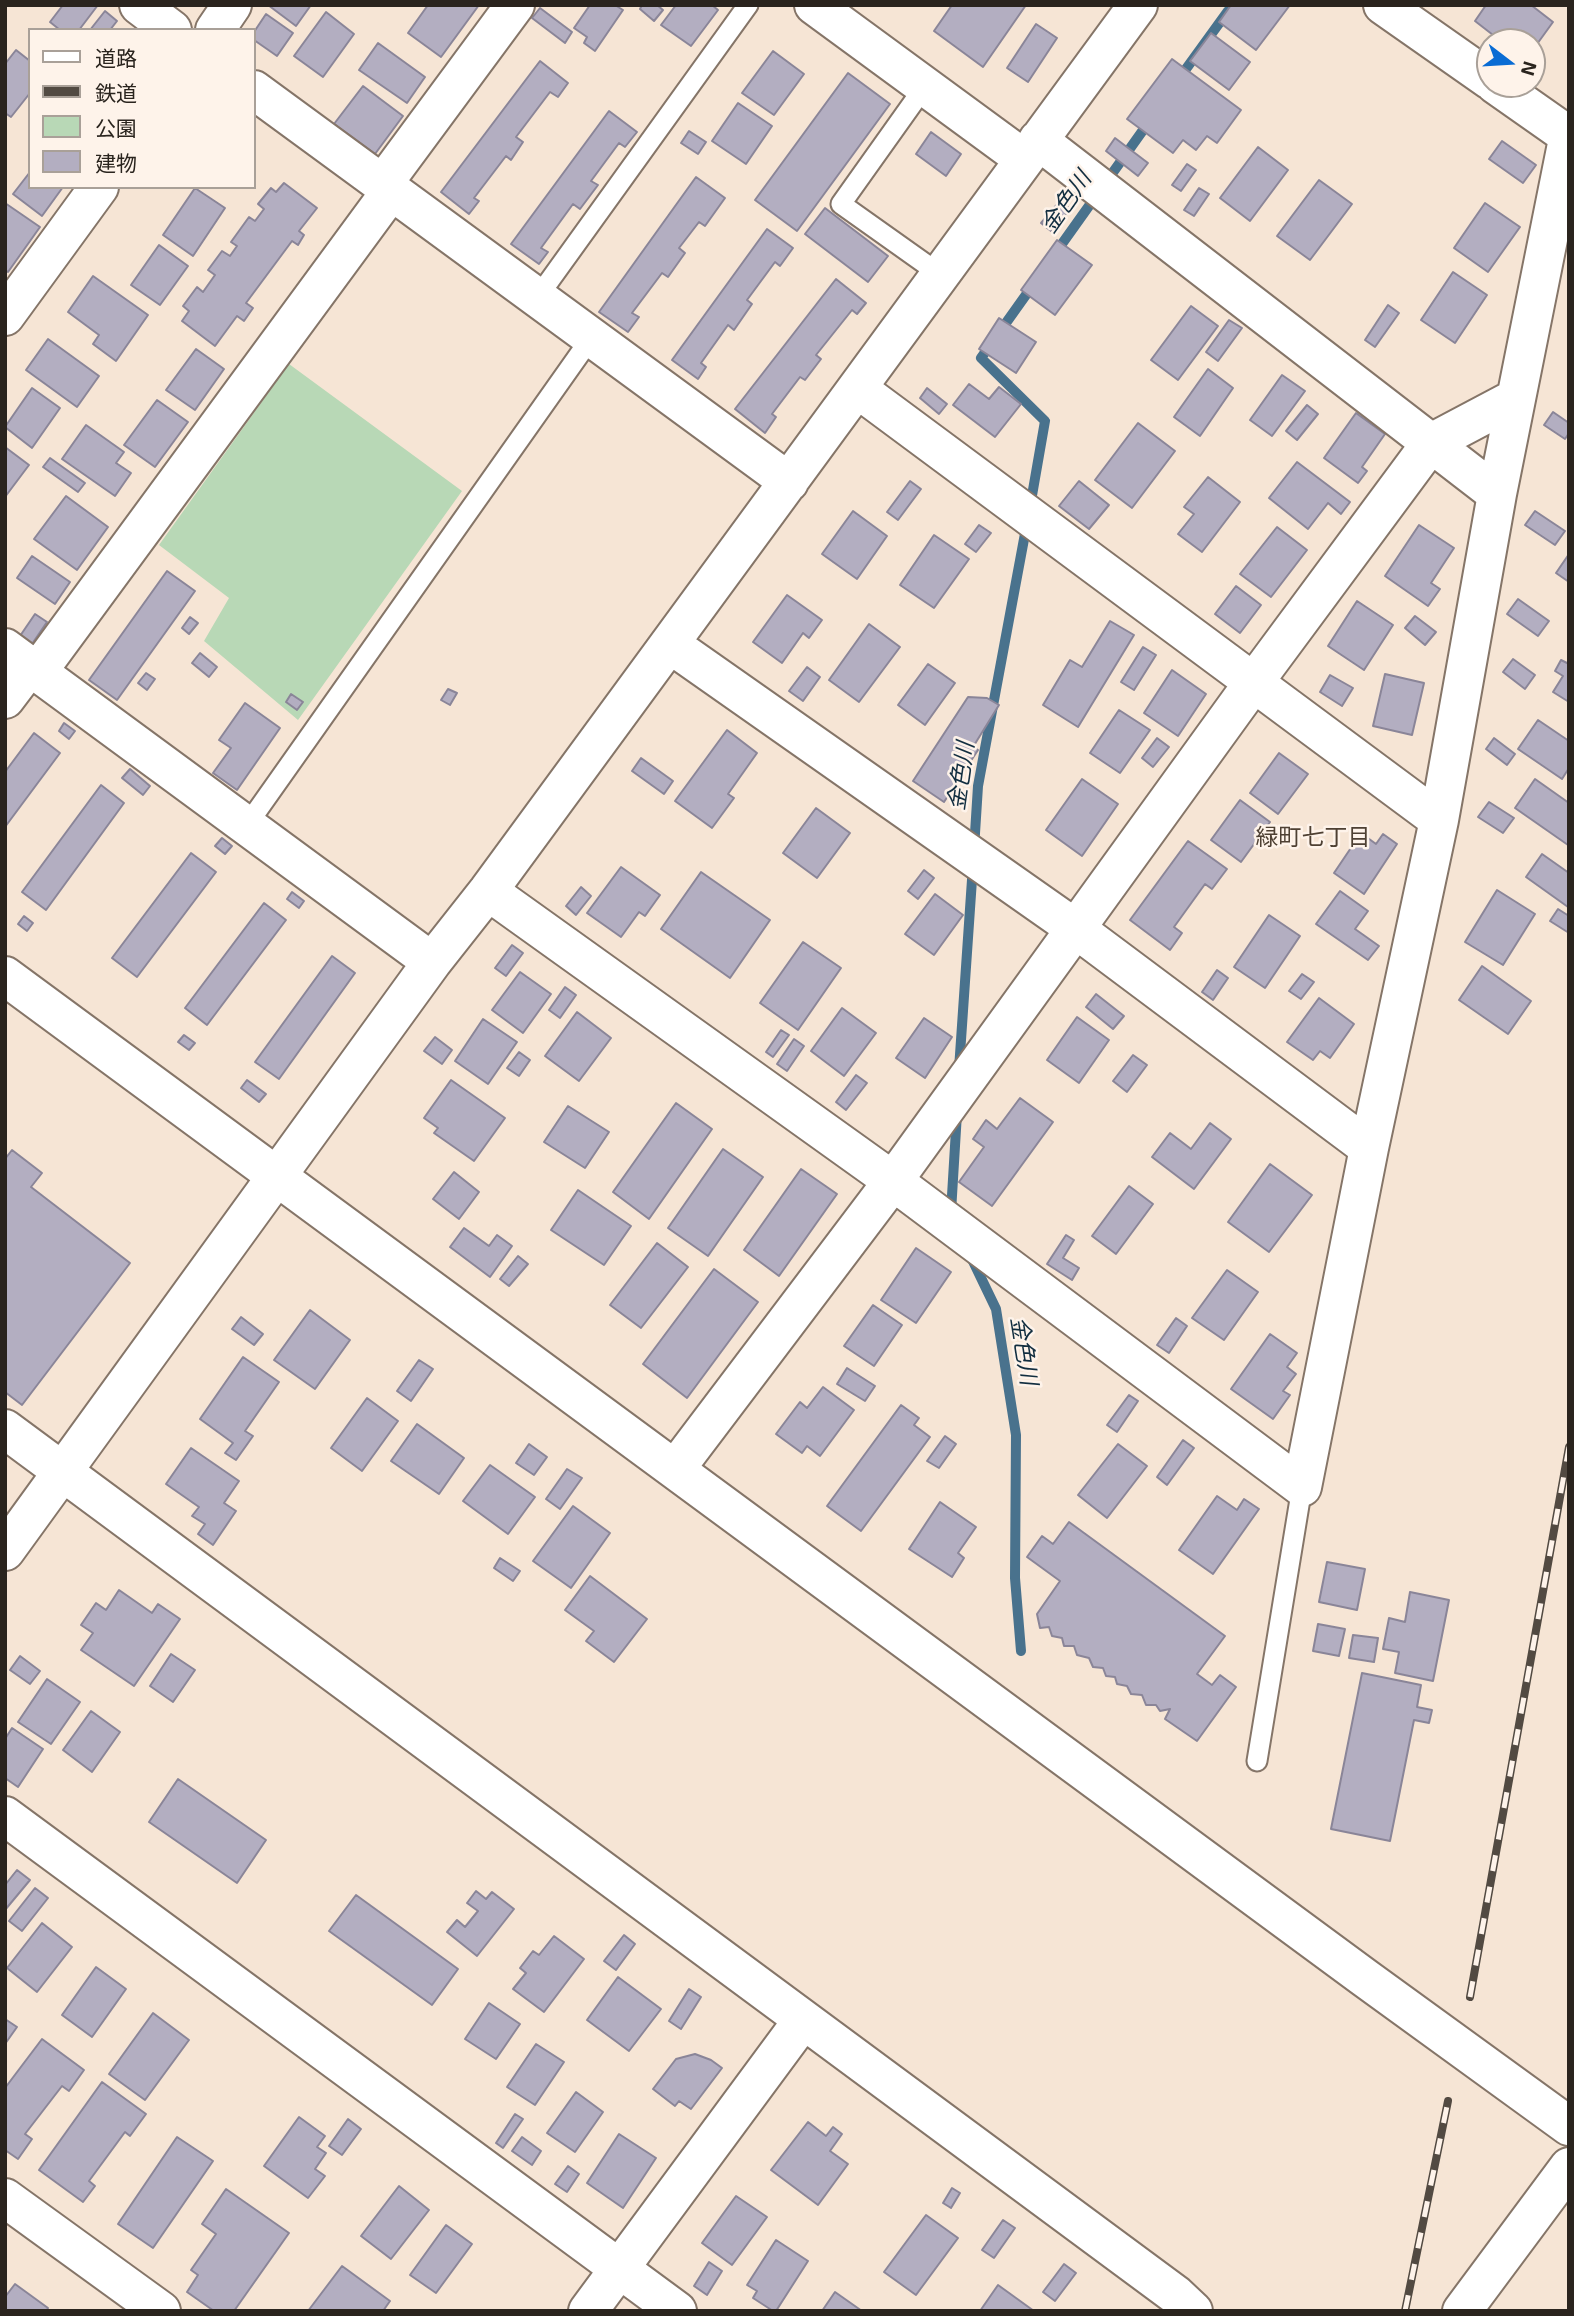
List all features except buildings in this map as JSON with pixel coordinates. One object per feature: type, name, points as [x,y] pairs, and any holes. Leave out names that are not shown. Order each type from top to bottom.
[{"type":"street","points":[[139,5],[169,28]]},
{"type":"street","points":[[216,28],[232,5]]},
{"type":"street","points":[[5,699],[24,661],[387,188],[515,5]]},
{"type":"street","points":[[814,5],[925,86],[1031,150],[1432,443],[1497,494]]},
{"type":"street","points":[[5,1551],[432,962],[488,891],[1138,5]]},
{"type":"street","points":[[1383,5],[1476,70]]},
{"type":"street","points":[[256,91],[789,482]]},
{"type":"street","points":[[488,891],[893,1181],[1302,1487],[1369,1148],[1439,820],[1497,494],[1569,135],[1515,98]]},
{"type":"street","points":[[5,316],[98,189]]},
{"type":"street","points":[[858,389],[1439,820]]},
{"type":"street","points":[[676,1468],[893,1181],[1254,682],[1432,443],[1516,398]]},
{"type":"street","points":[[670,643],[1076,929],[1369,1148]]},
{"type":"street","points":[[24,661],[432,962]]},
{"type":"street","points":[[5,976],[1569,2126]]},
{"type":"street","points":[[5,1429],[1176,2295],[1193,2311]]},
{"type":"street","points":[[5,1816],[677,2311]]},
{"type":"street","points":[[588,2311],[803,2020]]},
{"type":"street","points":[[1462,2311],[1569,2167]]},
{"type":"street","points":[[5,2198],[161,2311]]},
{"type":"lane","points":[[537,298],[748,5]]},
{"type":"lane","points":[[925,86],[841,204],[941,275]]},
{"type":"lane","points":[[247,825],[592,338]]},
{"type":"lane","points":[[1257,1761],[1302,1487]]},
{"type":"green space","points":[[289,364],[462,491],[298,720],[204,641],[229,598],[159,545]]},
{"type":"waterway","name":"金色川","points":[[1178,80],[1228,11]]},
{"type":"waterway","name":"金色川","points":[[1054,255],[1151,119]]},
{"type":"waterway","name":"金色川","points":[[1030,507],[1045,421],[981,358],[1033,285]]},
{"type":"waterway","name":"金色川","points":[[974,849],[978,786],[1027,523]]},
{"type":"waterway","name":"金色川","points":[[959,1069],[973,865]]},
{"type":"waterway","name":"金色川","points":[[951,1212],[957,1113]]},
{"type":"waterway","name":"金色川","points":[[970,1255],[996,1309],[1016,1435],[1015,1578],[1021,1651]]},
{"type":"railway","points":[[1470,1997],[1569,1447]]},
{"type":"railway","points":[[1405,2311],[1448,2101]]},
{"type":"district","name":"緑町七丁目","points":[[1313,837]]}]
